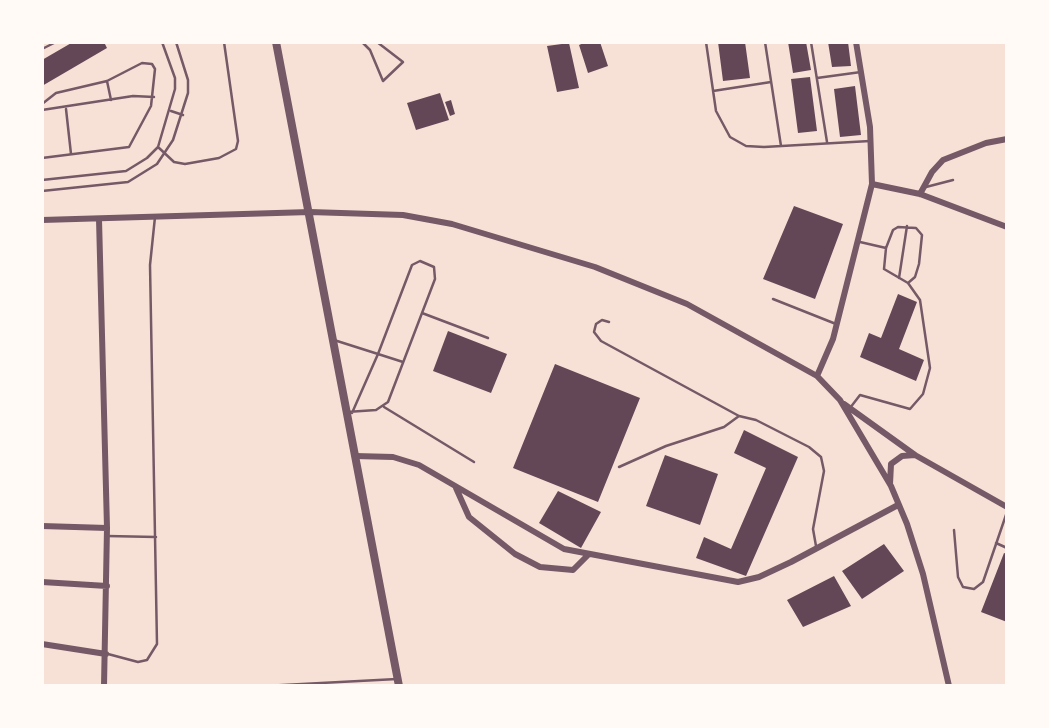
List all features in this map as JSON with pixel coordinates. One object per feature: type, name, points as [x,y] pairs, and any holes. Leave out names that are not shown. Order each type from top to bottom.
[{"type":"street","points":[[276,42],[399,682]]},
{"type":"street","points":[[817,376],[836,324],[860,242],[872,184],[872,140],[856,42]]},
{"type":"street","points":[[922,190],[943,160],[986,143],[1007,139]]},
{"type":"street","points":[[872,184],[922,190],[1007,227]]},
{"type":"street","points":[[42,220],[373,212],[428,218],[595,267],[687,304],[817,376],[840,400],[915,455],[1007,510]]},
{"type":"street","points":[[99,219],[107,528],[104,686]]},
{"type":"street","points":[[840,400],[891,486],[923,574],[949,686]]},
{"type":"street","points":[[891,486],[891,464],[902,456],[915,455]]},
{"type":"street","points":[[355,456],[407,460],[545,540],[587,555],[738,582],[759,577],[898,505]]},
{"type":"street","points":[[455,487],[469,517],[515,554],[540,567],[573,570],[587,555]]},
{"type":"street","points":[[42,526],[107,528]]},
{"type":"street","points":[[42,582],[107,586]]},
{"type":"street","points":[[42,644],[106,654]]},
{"type":"lane","points":[[42,49],[56,42]]},
{"type":"lane","points":[[42,180],[126,171],[147,158],[158,147],[171,111],[175,78],[162,42]]},
{"type":"lane","points":[[42,191],[128,182],[141,176],[165,154],[183,115],[188,80],[176,42]]},
{"type":"lane","points":[[158,147],[174,162],[185,164],[219,158],[236,149],[238,141],[224,42]]},
{"type":"lane","points":[[362,42],[370,50],[383,81],[403,62],[377,42],[370,50]]},
{"type":"lane","points":[[706,42],[721,125],[730,137],[746,146],[872,140]]},
{"type":"lane","points":[[765,42],[781,146]]},
{"type":"lane","points":[[811,42],[827,143]]},
{"type":"lane","points":[[42,104],[56,93],[107,80],[142,63],[152,64],[155,69],[153,97],[137,137],[129,147],[42,158]]},
{"type":"lane","points":[[817,78],[861,72]]},
{"type":"lane","points":[[107,80],[111,100]]},
{"type":"lane","points":[[713,91],[771,82]]},
{"type":"lane","points":[[42,110],[153,97]]},
{"type":"lane","points":[[66,107],[71,154]]},
{"type":"lane","points":[[171,111],[183,115]]},
{"type":"lane","points":[[922,190],[953,180]]},
{"type":"lane","points":[[106,654],[138,662],[147,660],[158,643],[150,265],[155,217]]},
{"type":"lane","points":[[898,279],[907,226]]},
{"type":"lane","points":[[850,408],[860,395],[911,409],[923,394],[930,368],[920,300],[908,283],[884,269],[886,248],[893,230],[907,226],[922,235],[923,246],[915,277],[908,283]]},
{"type":"lane","points":[[860,242],[886,248]]},
{"type":"lane","points":[[349,412],[378,354],[409,270],[420,261],[435,270],[422,313],[384,407]]},
{"type":"lane","points":[[773,299],[836,324]]},
{"type":"lane","points":[[422,313],[488,338]]},
{"type":"lane","points":[[608,322],[602,320],[596,324],[594,332],[601,341],[739,416],[756,420],[809,447],[821,457],[824,471],[813,529],[817,549]]},
{"type":"lane","points":[[334,340],[403,362]]},
{"type":"lane","points":[[349,412],[384,407],[474,462]]},
{"type":"lane","points":[[619,467],[666,446],[724,427],[739,416]]},
{"type":"lane","points":[[954,530],[956,569],[963,587],[968,589],[983,582],[1007,510]]},
{"type":"lane","points":[[107,536],[156,537]]},
{"type":"lane","points":[[996,543],[1007,548]]},
{"type":"lane","points":[[264,686],[399,682]]},
{"type":"building","points":[[73,42],[104,42],[107,48],[42,86],[42,60]]},
{"type":"building","points":[[600,42],[608,66],[588,73],[579,45]]},
{"type":"building","points":[[718,42],[745,42],[750,78],[723,81]]},
{"type":"building","points":[[788,42],[806,42],[811,70],[793,73]]},
{"type":"building","points":[[828,42],[848,42],[851,66],[832,67]]},
{"type":"building","points":[[569,43],[579,88],[557,92],[547,46]]},
{"type":"building","points":[[810,77],[817,131],[798,133],[791,79]]},
{"type":"building","points":[[855,86],[861,135],[840,137],[834,89]]},
{"type":"building","points":[[440,93],[449,120],[416,130],[407,103]]},
{"type":"building","points":[[451,100],[455,114],[450,116],[445,102]]},
{"type":"building","points":[[794,206],[843,224],[815,299],[763,279]]},
{"type":"building","points":[[898,294],[917,302],[899,349],[924,360],[916,381],[860,357],[869,333],[881,338]]},
{"type":"building","points":[[448,331],[507,354],[491,393],[433,371]]},
{"type":"building","points":[[555,364],[640,398],[598,502],[513,468]]},
{"type":"building","points":[[744,430],[798,457],[746,576],[696,558],[704,537],[731,549],[766,468],[734,453]]},
{"type":"building","points":[[665,455],[718,474],[700,525],[646,506]]},
{"type":"building","points":[[558,491],[601,512],[581,548],[539,523]]},
{"type":"building","points":[[884,544],[904,571],[862,599],[842,571]]},
{"type":"building","points":[[1004,553],[1007,554],[1007,622],[981,612]]},
{"type":"building","points":[[834,576],[851,606],[803,627],[787,600]]}]
